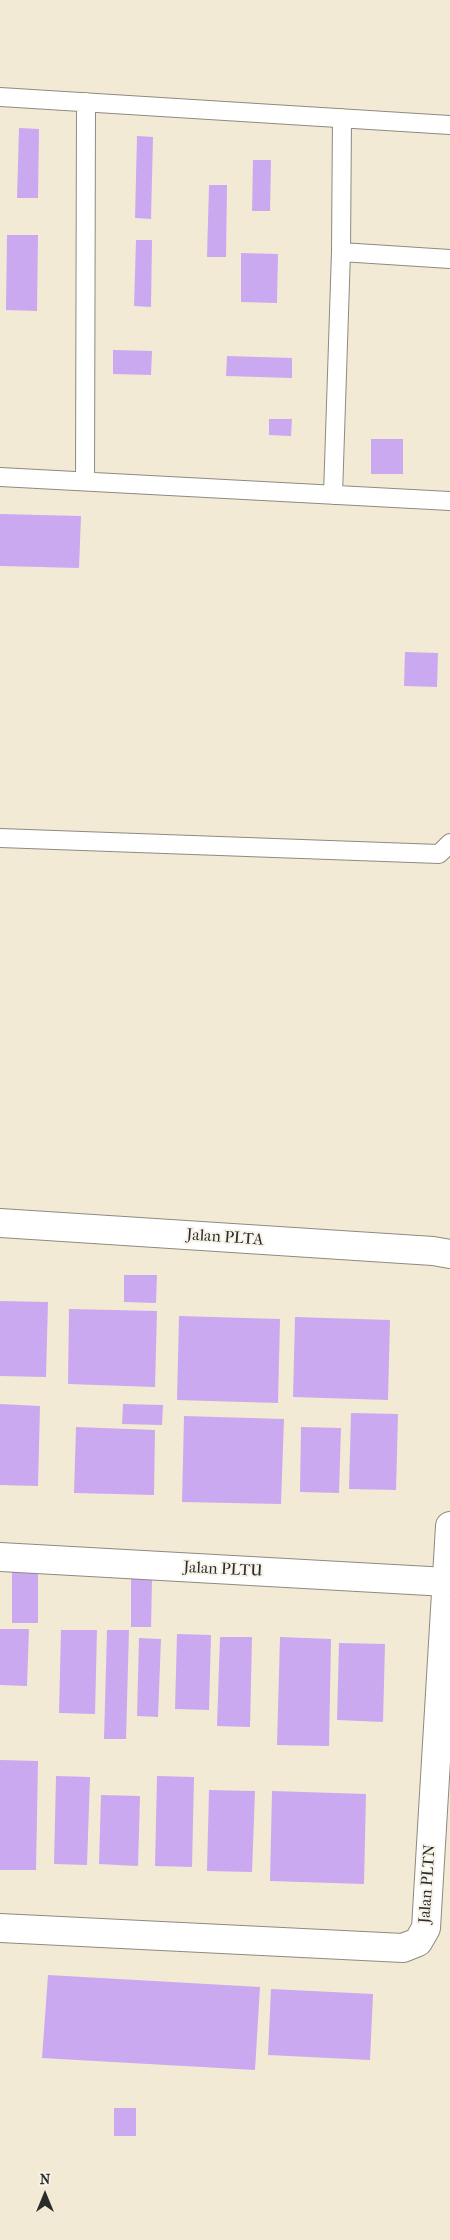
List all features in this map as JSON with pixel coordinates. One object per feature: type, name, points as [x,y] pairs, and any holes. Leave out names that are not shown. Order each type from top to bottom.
[{"type":"street","name":"Jalan PLTA","points":[[0,1223],[433,1251],[450,1254]]},
{"type":"street","name":"Jalan PLTN","points":[[0,1928],[403,1948],[418,1942],[426,1928],[450,1526]]},
{"type":"street","name":"Jalan PLTU","points":[[0,1557],[447,1582]]},
{"type":"lane","points":[[0,97],[450,125]]},
{"type":"lane","points":[[85,481],[86,102]]},
{"type":"lane","points":[[333,494],[341,252],[342,118]]},
{"type":"lane","points":[[341,252],[450,259]]},
{"type":"lane","points":[[0,476],[450,501]]},
{"type":"lane","points":[[0,838],[439,854],[450,843]]},
{"type":"building","points":[[19,128],[39,129],[38,198],[17,198]]},
{"type":"building","points":[[137,136],[153,137],[151,219],[135,218]]},
{"type":"building","points":[[253,160],[271,160],[270,211],[252,211]]},
{"type":"building","points":[[209,185],[227,185],[226,257],[207,257]]},
{"type":"building","points":[[7,235],[38,235],[37,311],[6,310]]},
{"type":"building","points":[[136,240],[152,240],[151,307],[134,306]]},
{"type":"building","points":[[241,253],[278,254],[277,303],[241,302]]},
{"type":"building","points":[[113,350],[152,351],[151,375],[113,374]]},
{"type":"building","points":[[227,356],[292,358],[292,378],[226,376]]},
{"type":"building","points":[[269,419],[292,419],[291,436],[269,435]]},
{"type":"building","points":[[371,439],[403,439],[403,474],[371,474]]},
{"type":"building","points":[[0,514],[81,516],[79,568],[0,566]]},
{"type":"building","points":[[405,652],[438,653],[437,687],[404,686]]},
{"type":"building","points":[[124,1275],[157,1275],[156,1303],[124,1302]]},
{"type":"building","points":[[0,1301],[48,1302],[46,1377],[0,1376]]},
{"type":"building","points":[[69,1309],[157,1311],[155,1387],[68,1384]]},
{"type":"building","points":[[179,1316],[280,1319],[278,1403],[177,1400]]},
{"type":"building","points":[[295,1317],[390,1320],[388,1400],[293,1397]]},
{"type":"building","points":[[0,1404],[40,1406],[38,1486],[0,1485]]},
{"type":"building","points":[[123,1404],[163,1405],[162,1425],[122,1424]]},
{"type":"building","points":[[351,1413],[398,1414],[396,1490],[349,1489]]},
{"type":"building","points":[[184,1416],[284,1419],[281,1504],[182,1502]]},
{"type":"building","points":[[76,1427],[155,1430],[154,1495],[74,1493]]},
{"type":"building","points":[[301,1427],[341,1428],[339,1493],[300,1492]]},
{"type":"building","points":[[12,1572],[38,1572],[38,1623],[12,1623]]},
{"type":"building","points":[[131,1578],[152,1579],[151,1627],[131,1627]]},
{"type":"building","points":[[0,1629],[29,1629],[27,1686],[0,1685]]},
{"type":"building","points":[[61,1630],[97,1630],[95,1714],[59,1713]]},
{"type":"building","points":[[107,1630],[129,1630],[126,1739],[104,1739]]},
{"type":"building","points":[[177,1634],[211,1635],[209,1710],[175,1709]]},
{"type":"building","points":[[220,1637],[252,1637],[250,1727],[217,1726]]},
{"type":"building","points":[[280,1637],[331,1639],[329,1746],[277,1745]]},
{"type":"building","points":[[139,1638],[161,1639],[158,1717],[137,1716]]},
{"type":"building","points":[[339,1643],[385,1644],[383,1722],[337,1720]]},
{"type":"building","points":[[0,1760],[38,1761],[36,1870],[0,1870]]},
{"type":"building","points":[[56,1776],[90,1777],[87,1865],[54,1864]]},
{"type":"building","points":[[157,1776],[194,1777],[192,1867],[155,1866]]},
{"type":"building","points":[[209,1790],[255,1791],[252,1872],[207,1871]]},
{"type":"building","points":[[272,1791],[366,1794],[364,1884],[270,1881]]},
{"type":"building","points":[[101,1795],[140,1796],[138,1866],[99,1864]]},
{"type":"building","points":[[48,1975],[260,1987],[255,2070],[42,2058]]},
{"type":"building","points":[[271,1989],[373,1994],[370,2060],[268,2055]]},
{"type":"building","points":[[114,2108],[136,2108],[136,2136],[114,2136]]}]
